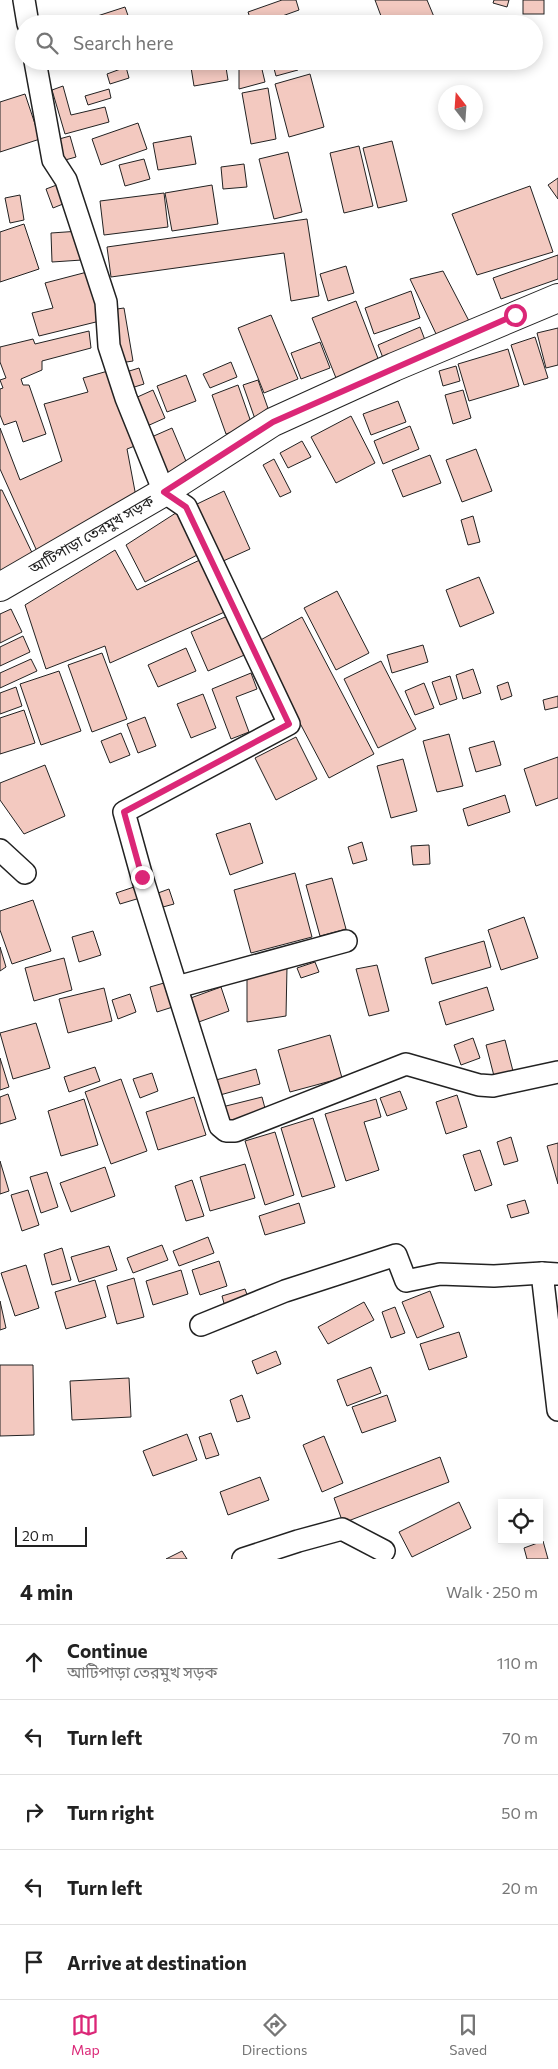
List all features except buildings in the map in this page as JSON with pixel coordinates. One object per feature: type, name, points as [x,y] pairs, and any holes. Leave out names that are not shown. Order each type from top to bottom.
[{"type":"main road","name":"আটিপাড়া তেরমুখ সড়ক","points":[[0,587],[164,492],[273,422],[394,367],[558,298]]},
{"type":"street","points":[[24,0],[26,15]]},
{"type":"street","points":[[37,70],[53,160],[66,180],[106,302],[109,346],[126,398],[164,492],[186,507],[289,724],[124,812],[142,877],[220,1126],[226,1131],[235,1131],[406,1064],[479,1085],[492,1086],[558,1072]]},
{"type":"street","points":[[0,850],[25,873]]},
{"type":"street","points":[[177,987],[346,941]]},
{"type":"street","points":[[201,1326],[285,1291],[396,1255],[406,1281],[440,1274],[494,1276],[550,1274],[558,1410]]},
{"type":"street","points":[[243,1559],[342,1529],[384,1551]]},
{"type":"route","points":[[142,877],[124,812],[289,724],[186,507],[164,492],[273,422],[515,315]]}]
